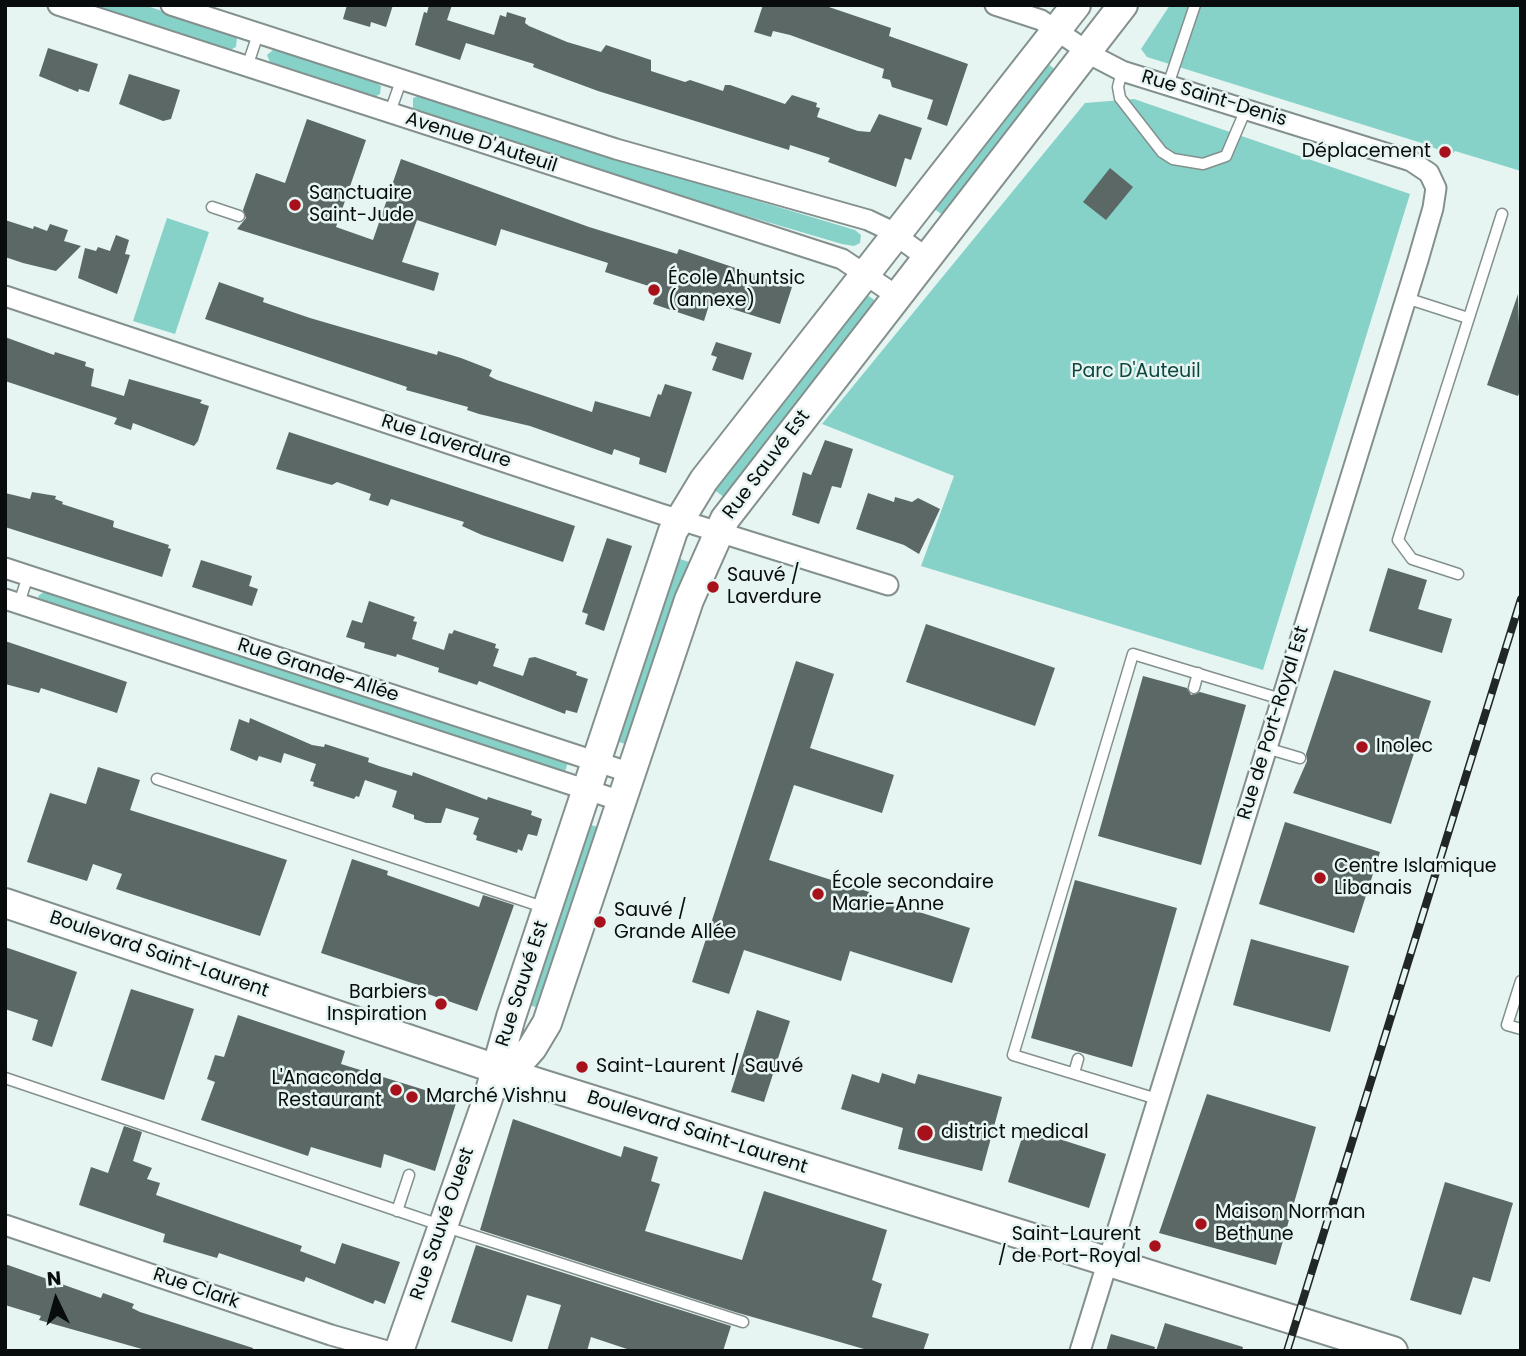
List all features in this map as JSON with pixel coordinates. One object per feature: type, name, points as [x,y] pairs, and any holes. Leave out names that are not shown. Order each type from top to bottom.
[{"type":"main road","name":"Rue Sauvé Est","points":[[503,1071],[547,908],[668,543],[679,519],[704,480],[1076,5]]},
{"type":"main road","name":"Rue Sauvé Est","points":[[503,1071],[532,1048],[547,1023],[690,600],[718,532],[745,489],[1123,5]]},
{"type":"main road","name":"Boulevard Saint-Laurent","points":[[5,903],[503,1071],[1364,1347],[1393,1351]]},
{"type":"main road","name":"Rue Sauvé Ouest","points":[[399,1351],[488,1098],[503,1071]]},
{"type":"street","name":"Avenue D'Auteuil","points":[[58,5],[842,258],[897,296]]},
{"type":"street","name":"Avenue D'Auteuil","points":[[172,5],[401,81],[654,160],[868,220],[896,235],[927,258]]},
{"type":"street","name":"Rue Saint-Denis","points":[[995,5],[1033,17],[1122,71],[1404,157],[1423,166],[1435,182]]},
{"type":"street","name":"Rue de Port-Royal Est","points":[[1080,1351],[1406,298],[1433,208],[1435,182]]},
{"type":"street","name":"Rue Laverdure","points":[[5,296],[718,532],[888,585]]},
{"type":"street","name":"Rue Grande-Allée","points":[[5,568],[631,773]]},
{"type":"street","name":"Rue Grande-Allée","points":[[12,601],[621,802]]},
{"type":"street","name":"Rue Clark","points":[[5,1225],[331,1335],[387,1351]]},
{"type":"lane","points":[[1168,85],[1195,5]]},
{"type":"lane","points":[[247,67],[258,34]]},
{"type":"lane","points":[[1122,71],[1118,87],[1120,98],[1162,152],[1173,159],[1203,164],[1226,156],[1245,109]]},
{"type":"lane","points":[[390,113],[401,81]]},
{"type":"lane","points":[[212,207],[239,216]]},
{"type":"lane","points":[[1458,574],[1412,559],[1398,540],[1502,214]]},
{"type":"lane","points":[[1406,298],[1468,318]]},
{"type":"lane","points":[[12,601],[28,576]]},
{"type":"lane","points":[[1157,1099],[1013,1055],[1133,654],[1281,699]]},
{"type":"lane","points":[[1194,688],[1198,673]]},
{"type":"lane","points":[[1266,748],[1300,758]]},
{"type":"lane","points":[[157,779],[547,908]]},
{"type":"lane","points":[[1521,981],[1507,1025],[1521,1029]]},
{"type":"lane","points":[[1074,1073],[1078,1059]]},
{"type":"lane","points":[[5,1078],[397,1211],[743,1322]]},
{"type":"lane","points":[[397,1211],[409,1175]]},
{"type":"green space","points":[[85,5],[144,5],[232,34],[237,38],[236,47],[228,51]]},
{"type":"green space","points":[[1170,5],[1521,5],[1521,171],[1455,151],[1451,156],[1428,145],[1147,57],[1141,49]]},
{"type":"green space","points":[[274,49],[374,81],[381,86],[380,94],[373,98],[271,65],[267,55]]},
{"type":"green space","points":[[1047,63],[1057,71],[944,216],[933,208]]},
{"type":"green space","points":[[421,95],[631,163],[855,230],[861,235],[860,243],[854,246],[842,244],[628,181],[413,110],[413,98]]},
{"type":"green space","name":"Parc D'Auteuil","points":[[1134,99],[1410,194],[1263,670],[921,566],[954,476],[822,424],[1085,103]]},
{"type":"green space","points":[[167,218],[209,232],[175,334],[133,321]]},
{"type":"green space","points":[[866,294],[877,302],[724,497],[713,489]]},
{"type":"green space","points":[[677,558],[689,562],[628,745],[616,741]]},
{"type":"green space","points":[[47,590],[568,762],[564,775],[41,602],[38,596]]},
{"type":"green space","points":[[588,824],[601,828],[536,1007],[528,1005]]},
{"type":"building","points":[[347,5],[393,5],[386,27],[371,22],[370,27],[343,19]]},
{"type":"building","points":[[429,5],[452,5],[447,20],[494,35],[500,15],[506,17],[507,12],[526,18],[525,23],[529,26],[567,42],[601,52],[606,45],[651,60],[651,71],[685,82],[690,80],[723,91],[725,85],[730,85],[785,104],[792,95],[817,103],[816,107],[820,108],[817,117],[858,131],[870,132],[879,114],[922,128],[911,160],[905,158],[896,187],[828,162],[830,158],[790,145],[789,150],[598,91],[533,67],[534,64],[466,43],[460,60],[415,45],[424,12],[427,13]]},
{"type":"building","points":[[763,5],[823,5],[891,28],[889,36],[968,64],[947,126],[927,119],[933,100],[892,87],[890,80],[882,78],[884,69],[790,35],[773,31],[771,37],[754,32]]},
{"type":"building","points":[[48,48],[98,64],[89,92],[79,89],[78,92],[39,76]]},
{"type":"building","points":[[129,74],[180,90],[171,119],[163,121],[119,104]]},
{"type":"building","points":[[307,119],[366,140],[336,227],[373,240],[401,159],[589,227],[677,254],[679,249],[792,287],[780,324],[710,302],[704,321],[653,304],[658,289],[605,272],[608,263],[501,229],[496,246],[417,220],[402,262],[439,273],[434,291],[237,229],[246,218],[243,210],[256,173],[285,183]]},
{"type":"building","points":[[1110,168],[1133,187],[1106,220],[1083,202]]},
{"type":"building","points":[[5,220],[33,229],[34,226],[47,231],[50,224],[68,230],[64,241],[81,246],[56,271],[5,257]]},
{"type":"building","points":[[116,235],[129,240],[125,254],[130,255],[117,294],[78,278],[85,248],[96,251],[98,247],[110,251]]},
{"type":"building","points":[[219,282],[264,298],[263,302],[310,318],[437,355],[438,351],[461,358],[492,370],[489,376],[497,380],[592,412],[595,401],[650,417],[658,394],[661,395],[665,384],[692,392],[666,473],[639,464],[640,458],[614,449],[612,455],[530,426],[479,414],[467,410],[468,407],[406,390],[407,387],[205,319]]},
{"type":"building","points":[[1518,294],[1521,388],[1518,396],[1487,385]]},
{"type":"building","points":[[5,337],[54,355],[55,352],[86,362],[85,366],[94,369],[91,386],[124,396],[129,379],[202,400],[200,403],[209,406],[198,441],[194,446],[133,423],[131,430],[114,424],[117,418],[5,381]]},
{"type":"building","points":[[716,342],[752,353],[743,380],[712,370],[717,357],[711,355]]},
{"type":"building","points":[[289,432],[575,526],[563,562],[482,535],[462,526],[464,522],[391,499],[388,506],[369,500],[371,494],[337,482],[332,485],[276,469]]},
{"type":"building","points":[[825,440],[853,449],[841,488],[832,486],[819,524],[792,515],[803,472],[811,475]]},
{"type":"building","points":[[32,492],[56,496],[55,499],[63,502],[62,504],[114,521],[113,527],[169,545],[168,548],[171,549],[162,577],[5,527],[5,493],[30,499]]},
{"type":"building","points":[[868,493],[894,502],[895,497],[912,502],[918,498],[940,509],[919,554],[904,545],[856,529]]},
{"type":"building","points":[[607,538],[632,546],[604,631],[585,624],[588,614],[582,612]]},
{"type":"building","points":[[201,560],[252,576],[249,586],[258,589],[252,606],[192,587]]},
{"type":"building","points":[[1388,568],[1427,580],[1418,609],[1452,619],[1442,653],[1369,631]]},
{"type":"building","points":[[369,601],[415,617],[413,621],[417,622],[412,639],[444,650],[449,633],[452,634],[454,630],[496,644],[495,648],[499,649],[493,666],[523,676],[529,658],[535,657],[577,672],[576,675],[588,679],[577,713],[566,710],[565,714],[479,681],[477,685],[438,672],[439,668],[397,654],[396,657],[364,648],[365,643],[346,637],[352,620],[362,623]]},
{"type":"building","points":[[926,624],[1055,668],[1035,726],[906,682]]},
{"type":"building","points":[[5,641],[127,682],[117,713],[41,688],[39,693],[5,684]]},
{"type":"building","points":[[796,661],[834,674],[810,748],[894,775],[882,813],[794,785],[769,860],[869,892],[868,896],[970,928],[952,983],[850,951],[841,981],[744,950],[729,994],[692,982]]},
{"type":"building","name":"Inolec","points":[[1334,670],[1431,701],[1391,824],[1293,793],[1307,761],[1306,754]]},
{"type":"building","points":[[1143,676],[1187,688],[1191,695],[1200,692],[1246,705],[1201,865],[1098,836]]},
{"type":"building","points":[[250,718],[312,745],[324,747],[325,744],[369,758],[368,762],[379,766],[412,776],[413,772],[487,800],[488,797],[532,811],[531,815],[542,819],[537,836],[528,834],[522,851],[518,849],[517,853],[476,840],[477,836],[473,834],[479,818],[446,808],[441,823],[426,823],[414,819],[414,815],[392,807],[397,791],[365,780],[359,797],[354,799],[313,786],[314,782],[310,781],[316,764],[284,753],[281,763],[259,756],[257,761],[230,750],[239,719],[249,723]]},
{"type":"building","points":[[98,767],[140,780],[130,810],[287,860],[260,936],[116,889],[122,874],[93,864],[87,881],[27,862],[50,793],[86,804]]},
{"type":"building","name":"Centre Islamique Libanais","points":[[1285,822],[1380,852],[1354,933],[1259,904]]},
{"type":"building","points":[[352,859],[388,871],[387,875],[479,907],[483,895],[514,905],[477,1011],[416,990],[418,985],[321,953]]},
{"type":"building","points":[[1075,880],[1177,908],[1132,1067],[1031,1038]]},
{"type":"building","points":[[1251,939],[1349,966],[1330,1032],[1233,1005]]},
{"type":"building","points":[[5,947],[77,972],[52,1047],[32,1040],[38,1020],[5,1009]]},
{"type":"building","points":[[131,989],[194,1009],[164,1100],[101,1080]]},
{"type":"building","points":[[757,1010],[790,1021],[764,1102],[731,1092]]},
{"type":"building","points":[[238,1015],[345,1051],[341,1064],[457,1100],[435,1171],[384,1154],[381,1168],[311,1147],[308,1156],[201,1120],[215,1082],[207,1079],[215,1055],[224,1057]]},
{"type":"building","points":[[882,1073],[915,1084],[918,1074],[1002,1097],[982,1171],[898,1149],[903,1128],[841,1109],[852,1074],[879,1083]]},
{"type":"building","points":[[1207,1094],[1316,1127],[1276,1265],[1159,1233]]},
{"type":"building","points":[[513,1119],[621,1157],[624,1146],[658,1157],[651,1181],[660,1184],[645,1231],[742,1260],[764,1191],[887,1230],[872,1280],[882,1284],[872,1317],[929,1334],[923,1351],[871,1351],[735,1312],[480,1230]]},
{"type":"building","points":[[124,1126],[142,1132],[133,1161],[152,1168],[147,1179],[160,1183],[156,1195],[302,1246],[300,1251],[335,1264],[342,1243],[400,1262],[385,1304],[375,1300],[373,1304],[306,1277],[304,1282],[219,1253],[217,1258],[163,1242],[165,1234],[79,1205],[91,1167],[108,1173]]},
{"type":"building","points":[[1025,1128],[1106,1154],[1089,1208],[1008,1182]]},
{"type":"building","points":[[1445,1182],[1513,1203],[1490,1282],[1473,1277],[1461,1315],[1410,1300]]},
{"type":"building","points":[[476,1245],[731,1326],[723,1351],[633,1351],[591,1337],[587,1351],[547,1351],[561,1305],[527,1295],[512,1342],[451,1322]]},
{"type":"building","points":[[5,1264],[101,1298],[103,1293],[134,1304],[132,1308],[140,1312],[253,1348],[252,1351],[149,1351],[39,1320],[41,1316],[5,1305]]},
{"type":"building","points":[[1165,1323],[1243,1347],[1242,1351],[1156,1351]]},
{"type":"building","points":[[1111,1334],[1155,1347],[1154,1351],[1106,1351]]},
{"type":"railway","points":[[1287,1351],[1521,599]]},
{"type":"place","name":"Déplacement","points":[[1445,152]]},
{"type":"place","name":"Sanctuaire Saint-Jude","points":[[295,205]]},
{"type":"place","name":"École Ahuntsic (annexe)","points":[[654,290]]},
{"type":"place","name":"Sauvé / Laverdure","points":[[713,587]]},
{"type":"place","name":"Inolec","points":[[1362,747]]},
{"type":"place","name":"Centre Islamique Libanais","points":[[1320,878]]},
{"type":"place","name":"École secondaire Marie-Anne","points":[[818,894]]},
{"type":"place","name":"Sauvé / Grande Allée","points":[[600,922]]},
{"type":"place","name":"Barbiers Inspiration","points":[[441,1004]]},
{"type":"place","name":"Saint-Laurent / Sauvé","points":[[582,1067]]},
{"type":"place","name":"L'Anaconda Restaurant","points":[[396,1090]]},
{"type":"place","name":"Marché Vishnu","points":[[412,1097]]},
{"type":"place","name":"district medical","points":[[925,1133]]},
{"type":"place","name":"Maison Norman Bethune","points":[[1201,1224]]},
{"type":"place","name":"Saint-Laurent / de Port-Royal","points":[[1155,1246]]}]
